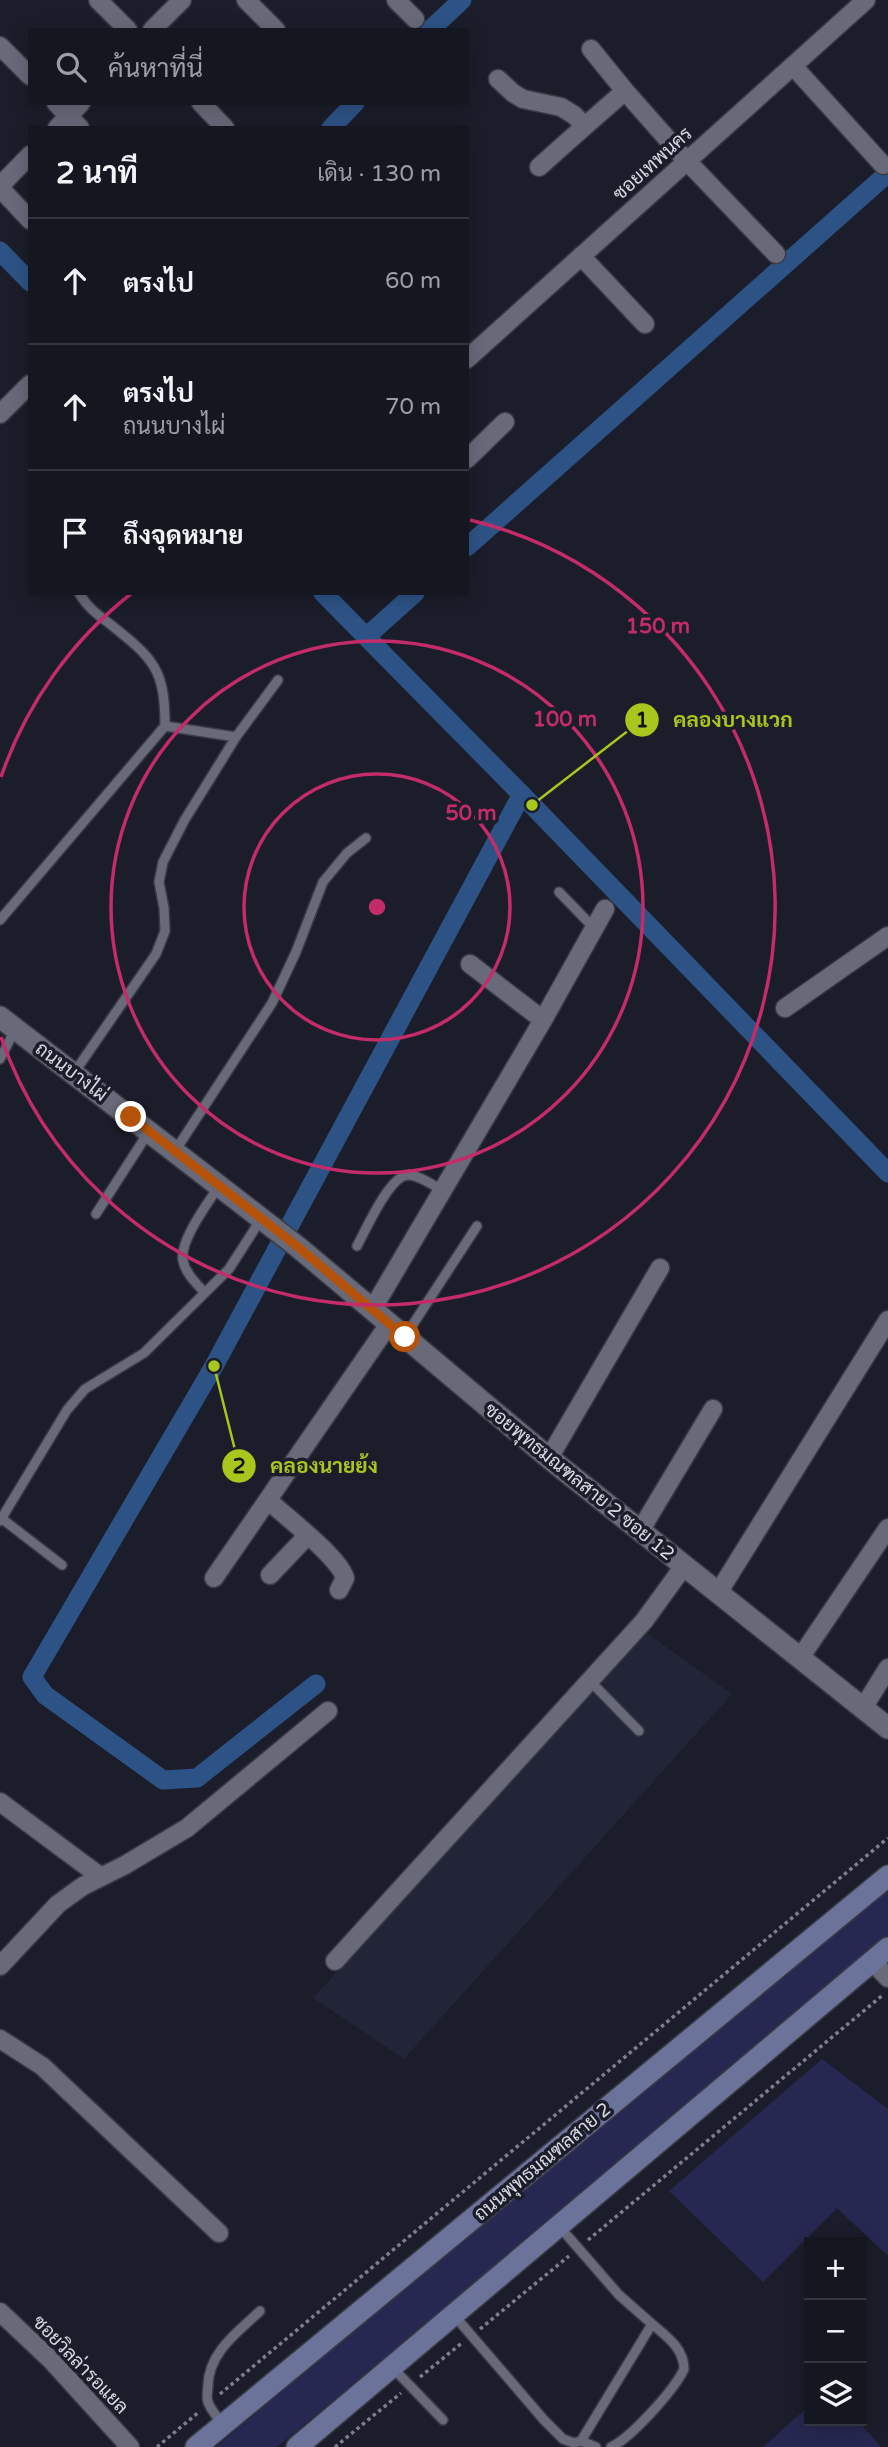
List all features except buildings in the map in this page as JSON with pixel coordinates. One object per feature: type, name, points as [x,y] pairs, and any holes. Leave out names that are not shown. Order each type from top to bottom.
[{"type":"main road","name":"ถนนพุทธมณฑลสาย 2","points":[[196,2447],[888,1876]]},
{"type":"main road","points":[[297,2447],[880,1954]]},
{"type":"street","points":[[99,0],[126,28]]},
{"type":"street","points":[[154,28],[182,0]]},
{"type":"street","points":[[246,0],[274,28]]},
{"type":"street","points":[[396,0],[415,19]]},
{"type":"street","name":"ซอยเทพนคร","points":[[469,357],[866,0]]},
{"type":"street","points":[[0,46],[28,74]]},
{"type":"street","points":[[591,49],[686,160],[776,254]]},
{"type":"street","points":[[793,66],[883,165]]},
{"type":"street","points":[[498,79],[523,99],[561,107],[574,115],[584,126]]},
{"type":"street","points":[[539,167],[625,91]]},
{"type":"street","points":[[203,105],[223,126]]},
{"type":"street","points":[[28,157],[0,187],[28,218]]},
{"type":"street","points":[[582,256],[645,324]]},
{"type":"street","points":[[0,414],[28,386]]},
{"type":"street","points":[[469,457],[505,422]]},
{"type":"street","points":[[372,1310],[444,1191],[605,909]]},
{"type":"street","points":[[785,1008],[888,936]]},
{"type":"street","points":[[470,964],[543,1020]]},
{"type":"street","name":"ถนนบางไผ่","points":[[8,1023],[268,1224]]},
{"type":"street","name":"ซอยพุทธมณฑลสาย 2 ซอย 12","points":[[268,1224],[549,1458],[888,1728]]},
{"type":"street","points":[[549,1458],[660,1268]]},
{"type":"street","points":[[718,1593],[888,1320]]},
{"type":"street","points":[[214,1578],[397,1330]]},
{"type":"street","points":[[640,1531],[713,1409]]},
{"type":"street","points":[[269,1501],[331,1556],[345,1578],[339,1590]]},
{"type":"street","points":[[800,1658],[888,1528]]},
{"type":"street","points":[[270,1575],[306,1536]]},
{"type":"street","points":[[335,1961],[644,1621],[684,1566]]},
{"type":"street","points":[[863,1708],[888,1668]]},
{"type":"street","points":[[0,1966],[58,1904],[83,1886],[187,1828],[328,1711]]},
{"type":"street","points":[[0,1802],[101,1877]]},
{"type":"street","points":[[880,1954],[888,1978]]},
{"type":"street","points":[[0,2039],[42,2066],[219,2233]]},
{"type":"street","name":"ซอยวิลล่ารอแยล","points":[[0,2312],[51,2360],[130,2447]]},
{"type":"lane","points":[[0,920],[165,726],[165,694],[159,674],[140,647],[87,606],[80,595]]},
{"type":"lane","points":[[74,1073],[156,954],[165,931],[159,882],[163,862],[184,821],[236,737],[278,680]]},
{"type":"lane","points":[[165,726],[236,737]]},
{"type":"lane","points":[[175,1151],[272,1003],[296,952],[323,882],[347,853],[366,838]]},
{"type":"lane","points":[[559,892],[594,928]]},
{"type":"lane","points":[[0,1059],[8,1023]]},
{"type":"lane","points":[[96,1214],[150,1131]]},
{"type":"lane","points":[[357,1246],[391,1186],[402,1176],[412,1175],[444,1191]]},
{"type":"lane","points":[[205,1293],[187,1273],[182,1258],[186,1239],[219,1186]]},
{"type":"lane","points":[[62,1565],[1,1519],[67,1410],[85,1389],[144,1353],[229,1269],[268,1224]]},
{"type":"lane","points":[[397,1330],[477,1226]]},
{"type":"lane","points":[[589,1680],[639,1731]]},
{"type":"lane","points":[[558,2225],[619,2295],[677,2347],[682,2355],[684,2369],[638,2427],[611,2447]]},
{"type":"lane","points":[[223,2425],[209,2404],[208,2375],[215,2356],[260,2311]]},
{"type":"lane","points":[[453,2314],[521,2395],[563,2439],[570,2442],[581,2441],[596,2447]]},
{"type":"lane","points":[[581,2441],[652,2324]]},
{"type":"lane","points":[[392,2367],[443,2420]]},
{"type":"path","points":[[157,2447],[888,1838]]},
{"type":"path","points":[[335,2447],[888,1991]]},
{"type":"shaded area","points":[[647,1633],[732,1694],[404,2059],[313,1998]]},
{"type":"shaded area","points":[[888,1888],[888,1936],[335,2399],[277,2447],[216,2447],[544,2170]]},
{"type":"shaded area","points":[[822,2059],[888,2109],[888,2256],[837,2208],[808,2237],[804,2237],[804,2241],[763,2282],[669,2191]]},
{"type":"shaded area","points":[[804,2410],[804,2426],[862,2426],[881,2447],[763,2447]]},
{"type":"waterway","points":[[432,28],[462,0]]},
{"type":"waterway","points":[[333,126],[353,105]]},
{"type":"waterway","points":[[469,545],[888,173]]},
{"type":"waterway","points":[[0,251],[28,280]]},
{"type":"waterway","points":[[325,595],[888,1173]]},
{"type":"waterway","points":[[366,637],[413,595]]},
{"type":"waterway","points":[[316,1684],[197,1778],[163,1780],[45,1695],[32,1677],[214,1366],[522,794]]},
{"type":"place","name":"คลองบางแวก","points":[[532,805]]},
{"type":"place","name":"คลองนายย้ง","points":[[214,1366]]},
{"type":"route","points":[[131,1117],[298,1247],[405,1337]]}]
